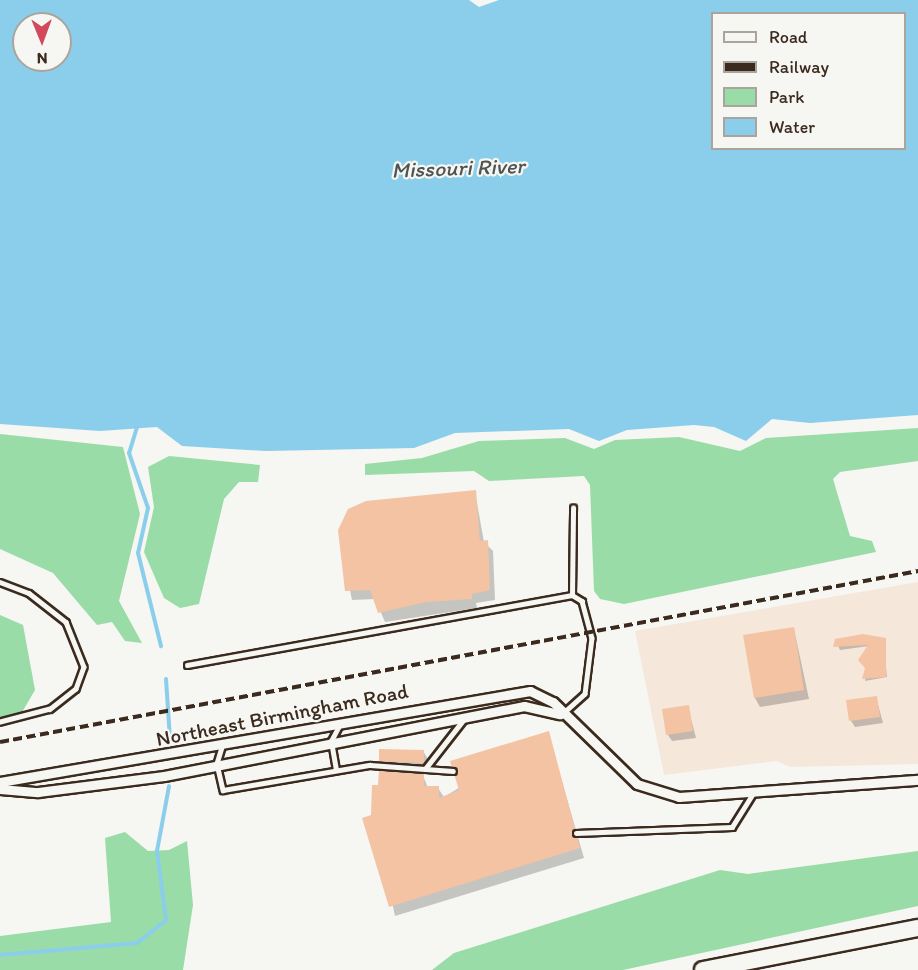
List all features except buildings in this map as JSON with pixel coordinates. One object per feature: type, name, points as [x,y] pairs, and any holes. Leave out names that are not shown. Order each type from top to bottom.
[{"type":"highway","points":[[703,970],[918,928]]},
{"type":"street","name":"Northeast Birmingham Road","points":[[0,782],[520,691],[542,694],[637,784],[679,797],[752,795],[918,780]]},
{"type":"street","name":"Northeast Birmingham Road","points":[[0,789],[38,792],[217,764],[524,706],[562,715]]},
{"type":"lane","points":[[572,596],[573,508]]},
{"type":"lane","points":[[0,582],[29,593],[66,622],[84,667],[76,688],[50,709],[0,722]]},
{"type":"lane","points":[[187,666],[572,596],[582,601],[592,638],[585,694],[562,715]]},
{"type":"lane","points":[[425,769],[467,715]]},
{"type":"lane","points":[[336,770],[330,741],[342,722]]},
{"type":"lane","points":[[223,744],[217,764],[223,790],[370,765],[453,771]]},
{"type":"lane","points":[[576,833],[732,827],[752,795]]},
{"type":"shaded area","points":[[918,582],[918,764],[790,767],[777,761],[664,775],[635,631]]},
{"type":"green space","points":[[918,428],[918,461],[840,472],[833,479],[850,536],[872,541],[876,552],[624,604],[600,599],[594,591],[590,485],[584,476],[489,481],[474,471],[365,475],[365,464],[422,458],[479,441],[565,438],[594,449],[615,440],[679,437],[740,451],[766,438]]},
{"type":"green space","points":[[0,434],[123,447],[140,514],[119,601],[142,643],[125,641],[112,622],[97,625],[53,573],[0,549]]},
{"type":"green space","points":[[169,456],[260,465],[258,482],[239,482],[224,499],[199,604],[180,608],[164,598],[144,552],[154,507],[148,467]]},
{"type":"green space","points":[[0,615],[23,625],[35,690],[21,714],[0,718]]},
{"type":"green space","points":[[125,832],[148,851],[169,850],[187,841],[193,905],[183,970],[0,970],[0,936],[111,922],[105,838]]},
{"type":"green space","points":[[918,851],[918,906],[623,970],[432,970],[454,953],[720,870],[748,874]]},
{"type":"water","name":"Missouri River","points":[[0,0],[469,0],[479,7],[499,0],[918,0],[918,415],[810,423],[772,419],[746,441],[714,427],[694,425],[627,430],[599,441],[569,429],[455,433],[414,448],[266,451],[182,446],[157,427],[100,431],[0,424]]},
{"type":"waterway","points":[[138,424],[129,453],[148,508],[138,553],[161,646]]},
{"type":"waterway","points":[[166,679],[170,739]]},
{"type":"waterway","points":[[0,955],[137,943],[166,920],[157,851],[169,786]]},
{"type":"railway","points":[[0,742],[918,571]]}]
